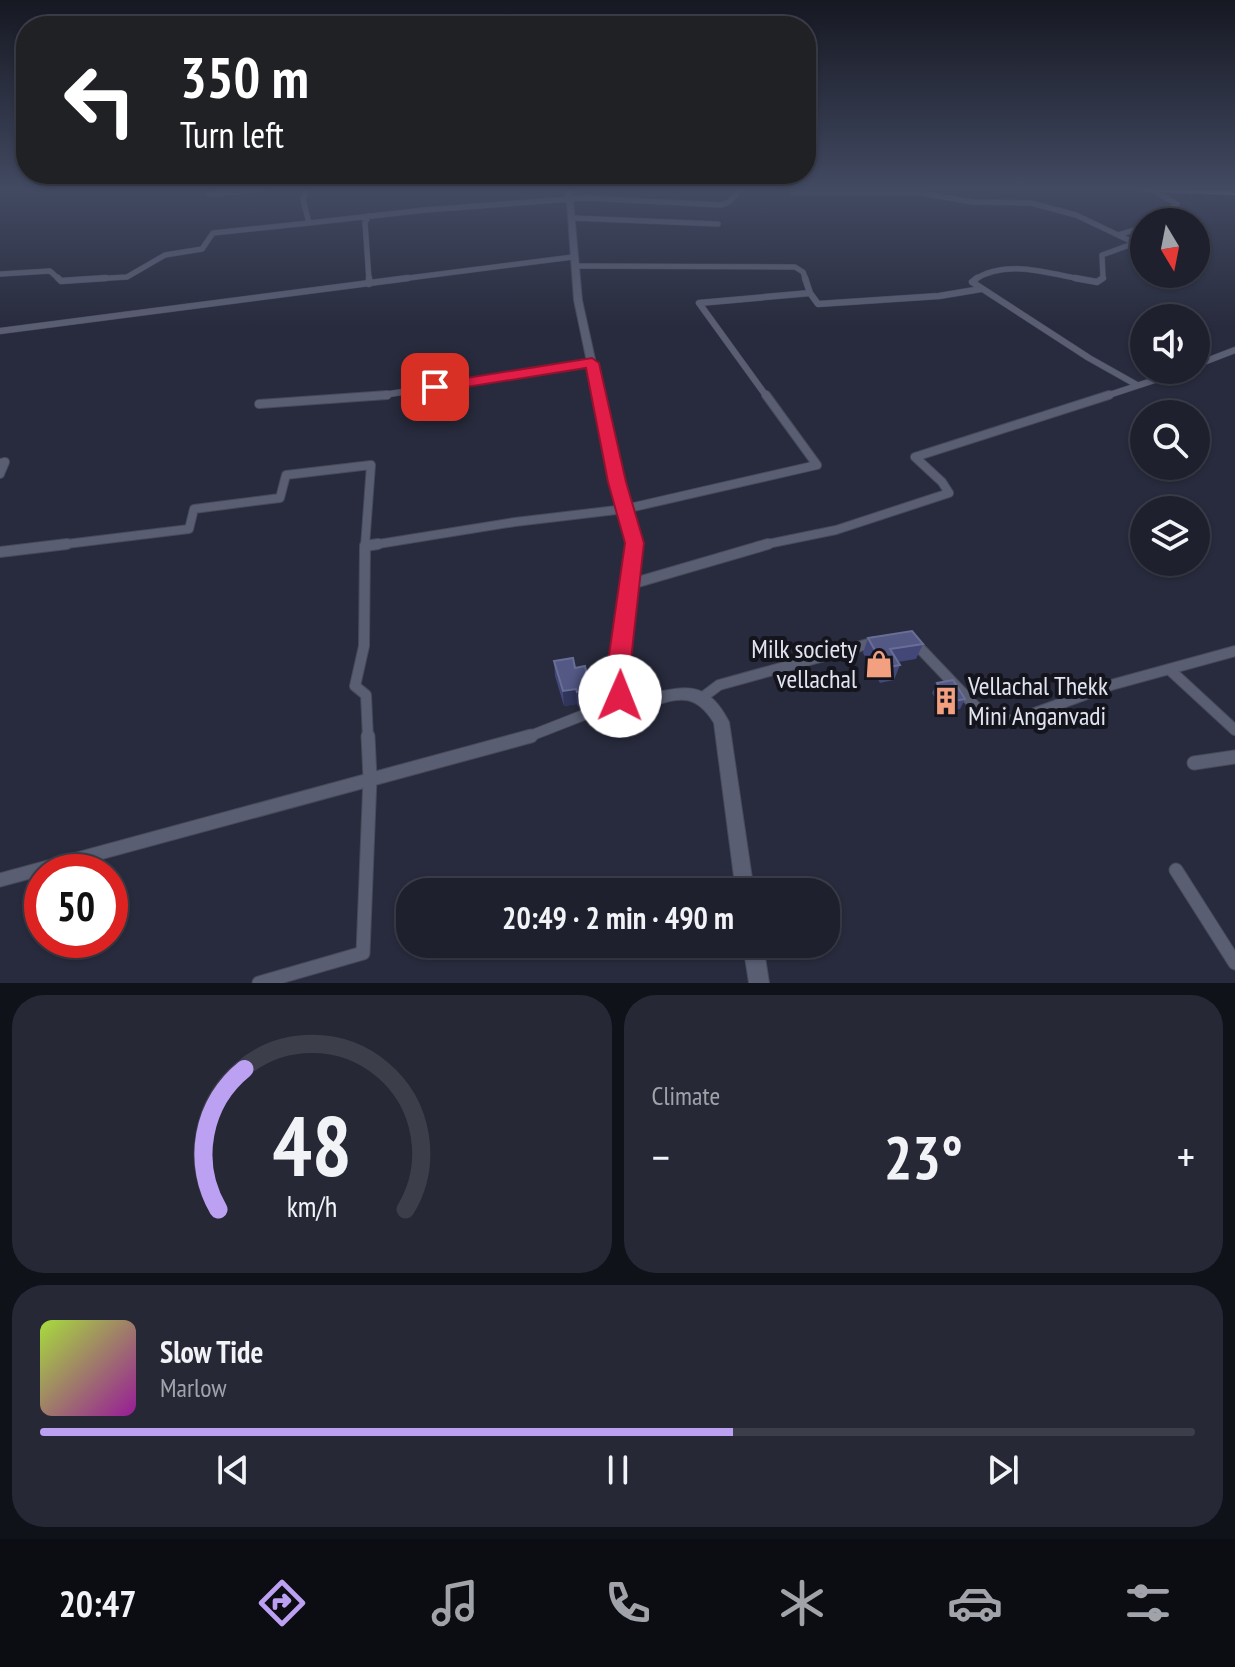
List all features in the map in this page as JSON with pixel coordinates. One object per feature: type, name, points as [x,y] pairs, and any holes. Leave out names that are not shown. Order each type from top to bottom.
[{"type":"main road","points":[[573,235],[578,300],[634,543],[617,686],[622,700],[633,703],[688,693],[703,697],[714,706],[721,722],[743,878]]},
{"type":"main road","points":[[755,958],[759,983]]},
{"type":"street","points":[[0,274],[50,271],[61,281],[127,277],[165,255],[202,249],[212,235]]},
{"type":"street","points":[[366,235],[369,284]]},
{"type":"street","points":[[1118,235],[1135,243],[1102,255],[1103,278],[1097,282],[1049,273],[995,269],[972,282],[1089,358],[1137,385]]},
{"type":"street","points":[[0,331],[369,284],[574,262],[795,267],[803,272],[810,293],[818,304],[939,296],[981,289]]},
{"type":"street","points":[[365,546],[515,522],[625,509],[817,465],[699,303],[810,293]]},
{"type":"street","points":[[1210,360],[1235,350]]},
{"type":"street","points":[[259,404],[378,396],[592,363]]},
{"type":"street","points":[[631,584],[748,548],[836,530],[949,493],[942,482],[915,457],[1140,384]]},
{"type":"street","points":[[0,463],[5,462],[0,474]]},
{"type":"street","points":[[0,552],[189,529],[194,509],[280,498],[286,475],[371,465],[365,546],[365,632],[355,686],[366,695],[370,778],[363,953],[259,983]]},
{"type":"street","points":[[899,637],[909,638],[917,644],[975,706],[995,720],[1016,720],[1111,685],[1235,651]]},
{"type":"street","points":[[703,697],[719,685],[886,640]]},
{"type":"street","points":[[1170,670],[1235,730]]},
{"type":"street","points":[[0,880],[370,778],[517,741],[622,700]]},
{"type":"street","points":[[1194,763],[1235,757]]},
{"type":"street","points":[[1176,870],[1235,963]]},
{"type":"building","points":[[912,631],[923,644],[890,649],[900,665],[885,668],[868,638]]},
{"type":"building","points":[[573,658],[575,668],[585,666],[590,689],[563,691],[554,661]]},
{"type":"building","points":[[953,680],[965,699],[949,702],[937,683]]},
{"type":"place","name":"Milk society vellachal","points":[[879,664]]},
{"type":"place","name":"Vellachal Thekk Mini Anganvadi","points":[[946,701]]},
{"type":"route","points":[[435,387],[592,363],[617,482],[634,543],[618,669],[620,696]]}]
